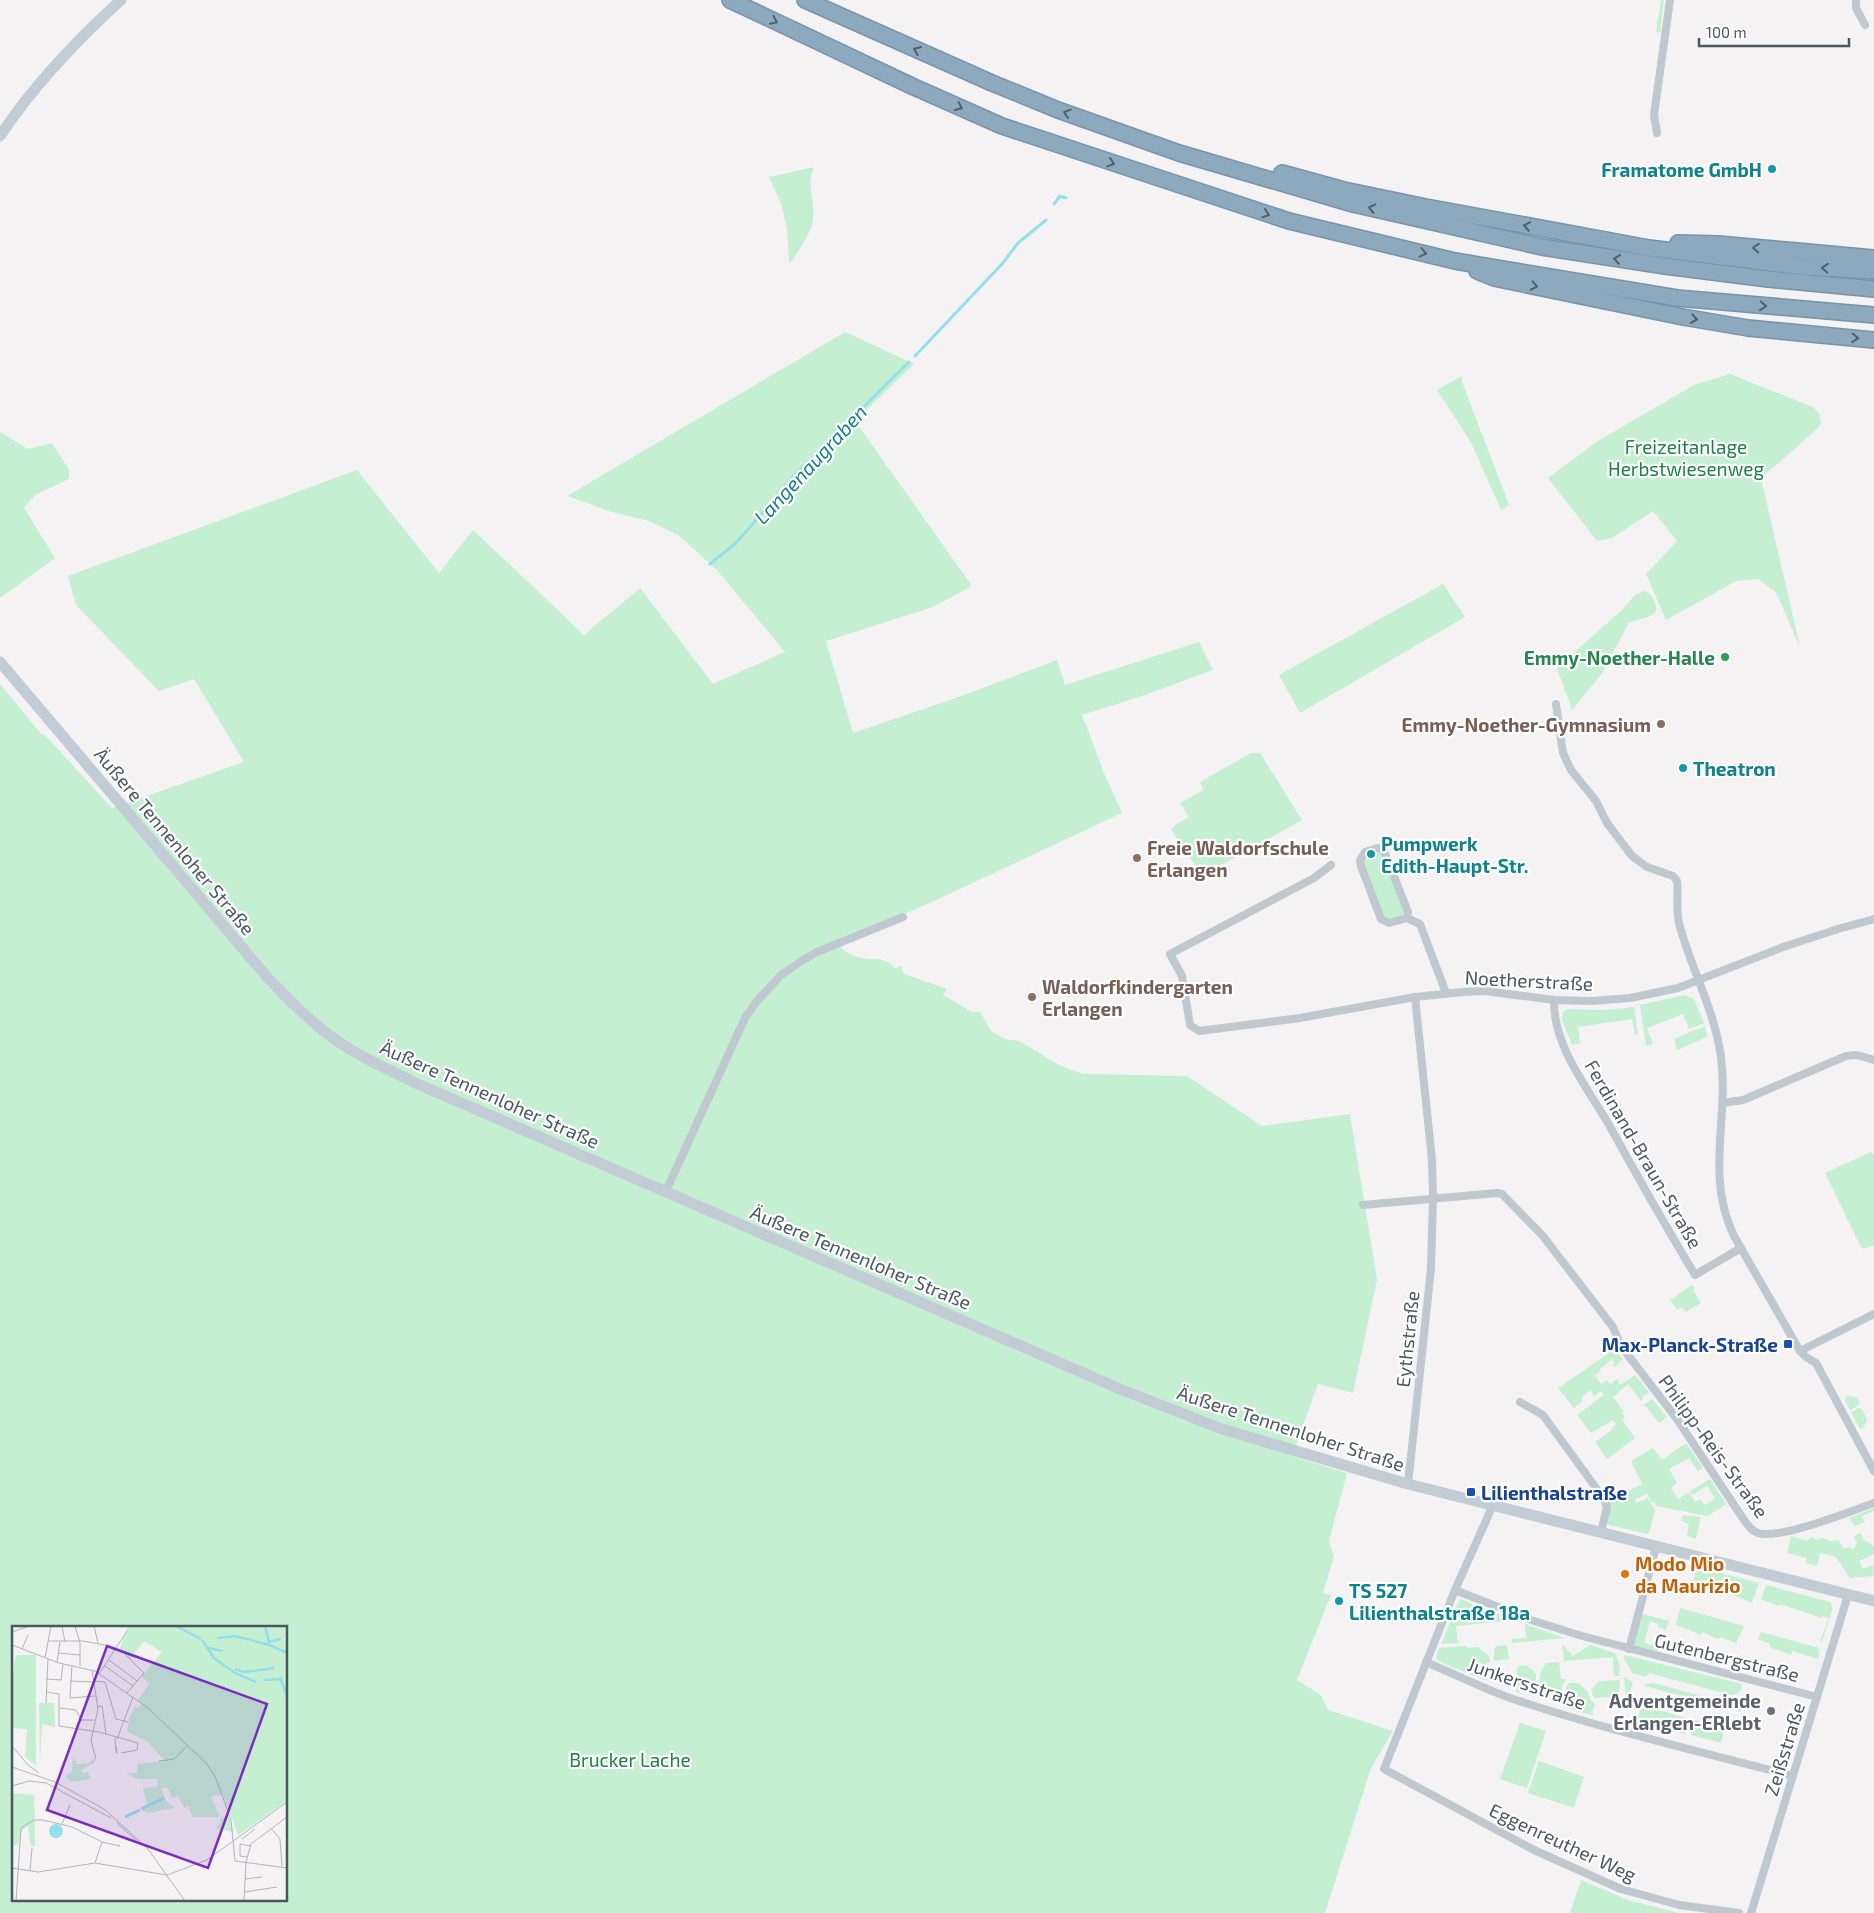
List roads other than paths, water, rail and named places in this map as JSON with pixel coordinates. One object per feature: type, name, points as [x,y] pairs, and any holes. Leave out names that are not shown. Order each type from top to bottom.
[{"type":"highway","points":[[730,0],[880,72],[1002,126],[1288,221],[1455,261],[1677,298],[1874,315]]},
{"type":"highway","points":[[806,0],[992,83],[1058,110],[1179,153],[1353,204],[1542,247],[1665,266],[1768,279],[1874,289]]},
{"type":"highway","points":[[1179,153],[1247,163],[1344,190],[1574,235],[1668,250],[1803,267],[1874,271]]},
{"type":"highway","points":[[1574,235],[1718,244],[1874,258]]},
{"type":"highway","points":[[1455,261],[1494,278],[1683,317],[1748,328],[1874,340]]},
{"type":"street","points":[[0,136],[43,80],[76,42],[121,0]]},
{"type":"street","points":[[1657,133],[1654,115],[1670,0]]},
{"type":"street","points":[[1856,0],[1856,8],[1865,25]]},
{"type":"street","name":"Äußere Tennenloher Straße","points":[[0,662],[259,968],[293,1004],[324,1032],[346,1047],[413,1082],[666,1190],[1120,1389],[1222,1429],[1408,1484],[1874,1601]]},
{"type":"street","points":[[1556,704],[1563,753],[1570,770],[1596,801],[1607,823],[1632,856],[1647,866],[1669,873],[1675,878],[1678,892],[1678,922],[1719,1044],[1723,1073],[1719,1184],[1725,1217],[1800,1351],[1817,1366],[1874,1471]]},
{"type":"street","points":[[1407,918],[1408,912],[1384,851],[1378,848],[1365,852],[1360,860],[1380,919],[1389,923],[1407,918],[1420,924],[1446,993]]},
{"type":"street","name":"Noetherstraße","points":[[1331,865],[1314,878],[1170,954],[1182,976],[1190,1025],[1199,1031],[1300,1018],[1446,993],[1485,991],[1554,1000],[1593,1001],[1630,998],[1678,988],[1784,947],[1874,919]]},
{"type":"street","points":[[666,1190],[745,1018],[757,1001],[781,975],[802,960],[903,917]]},
{"type":"street","name":"Eythstraße","points":[[1408,1484],[1431,1269],[1434,1198],[1432,1160],[1415,997]]},
{"type":"street","name":"Ferdinand-Braun-Straße","points":[[1554,1000],[1556,1025],[1572,1061],[1696,1275],[1741,1248]]},
{"type":"street","points":[[1723,1103],[1743,1100],[1846,1056],[1857,1055],[1874,1060]]},
{"type":"street","name":"Philipp-Reis-Straße","points":[[1434,1198],[1502,1194],[1542,1235],[1613,1326],[1621,1346],[1677,1419],[1753,1531],[1768,1534],[1797,1529],[1874,1503]]},
{"type":"street","points":[[1362,1205],[1434,1198]]},
{"type":"street","points":[[1800,1351],[1874,1314]]},
{"type":"street","points":[[1520,1402],[1543,1415],[1604,1499],[1606,1510],[1601,1532]]},
{"type":"street","points":[[1426,1662],[1455,1590],[1493,1505]]},
{"type":"street","name":"Gutenbergstraße","points":[[1629,1649],[1656,1547]]},
{"type":"street","name":"Gutenbergstraße","points":[[1455,1590],[1531,1620],[1629,1649],[1817,1697]]},
{"type":"street","name":"Zeißstraße","points":[[1751,1913],[1848,1595]]},
{"type":"street","name":"Eggenreuther Weg","points":[[1426,1662],[1384,1769],[1534,1850],[1621,1889],[1696,1908],[1739,1913]]},
{"type":"street","name":"Junkersstraße","points":[[1426,1662],[1493,1691],[1536,1706],[1646,1738],[1793,1776]]},
{"type":"waterway","name":"Langenaugraben","points":[[1054,204],[1060,196],[1066,198]]},
{"type":"waterway","name":"Langenaugraben","points":[[915,356],[1002,264],[1018,243],[1046,220]]},
{"type":"waterway","name":"Langenaugraben","points":[[710,564],[736,543],[795,475],[909,362]]},
{"type":"place","name":"Framatome GmbH","points":[[1772,169]]},
{"type":"place","name":"Emmy-Noether-Halle","points":[[1725,657]]},
{"type":"place","name":"Emmy-Noether-Gymnasium","points":[[1661,724]]},
{"type":"place","name":"Theatron","points":[[1683,768]]},
{"type":"place","name":"Pumpwerk Edith-Haupt-Str.","points":[[1371,854]]},
{"type":"place","name":"Freie Waldorfschule Erlangen","points":[[1137,858]]},
{"type":"place","name":"Waldorfkindergarten Erlangen","points":[[1032,997]]},
{"type":"place","name":"Max-Planck-Straße","points":[[1788,1344]]},
{"type":"place","name":"Lilienthalstraße","points":[[1471,1492]]},
{"type":"place","name":"Modo Mio da Maurizio","points":[[1625,1574]]},
{"type":"place","name":"TS 527 Lilienthalstraße 18a","points":[[1339,1601]]},
{"type":"place","name":"Adventgemeinde Erlangen-ERlebt","points":[[1771,1711]]},
{"type":"park label","name":"Freizeitanlage Herbstwiesenweg","points":[[1686,457]]},
{"type":"park label","name":"Brucker Lache","points":[[630,1759]]}]
